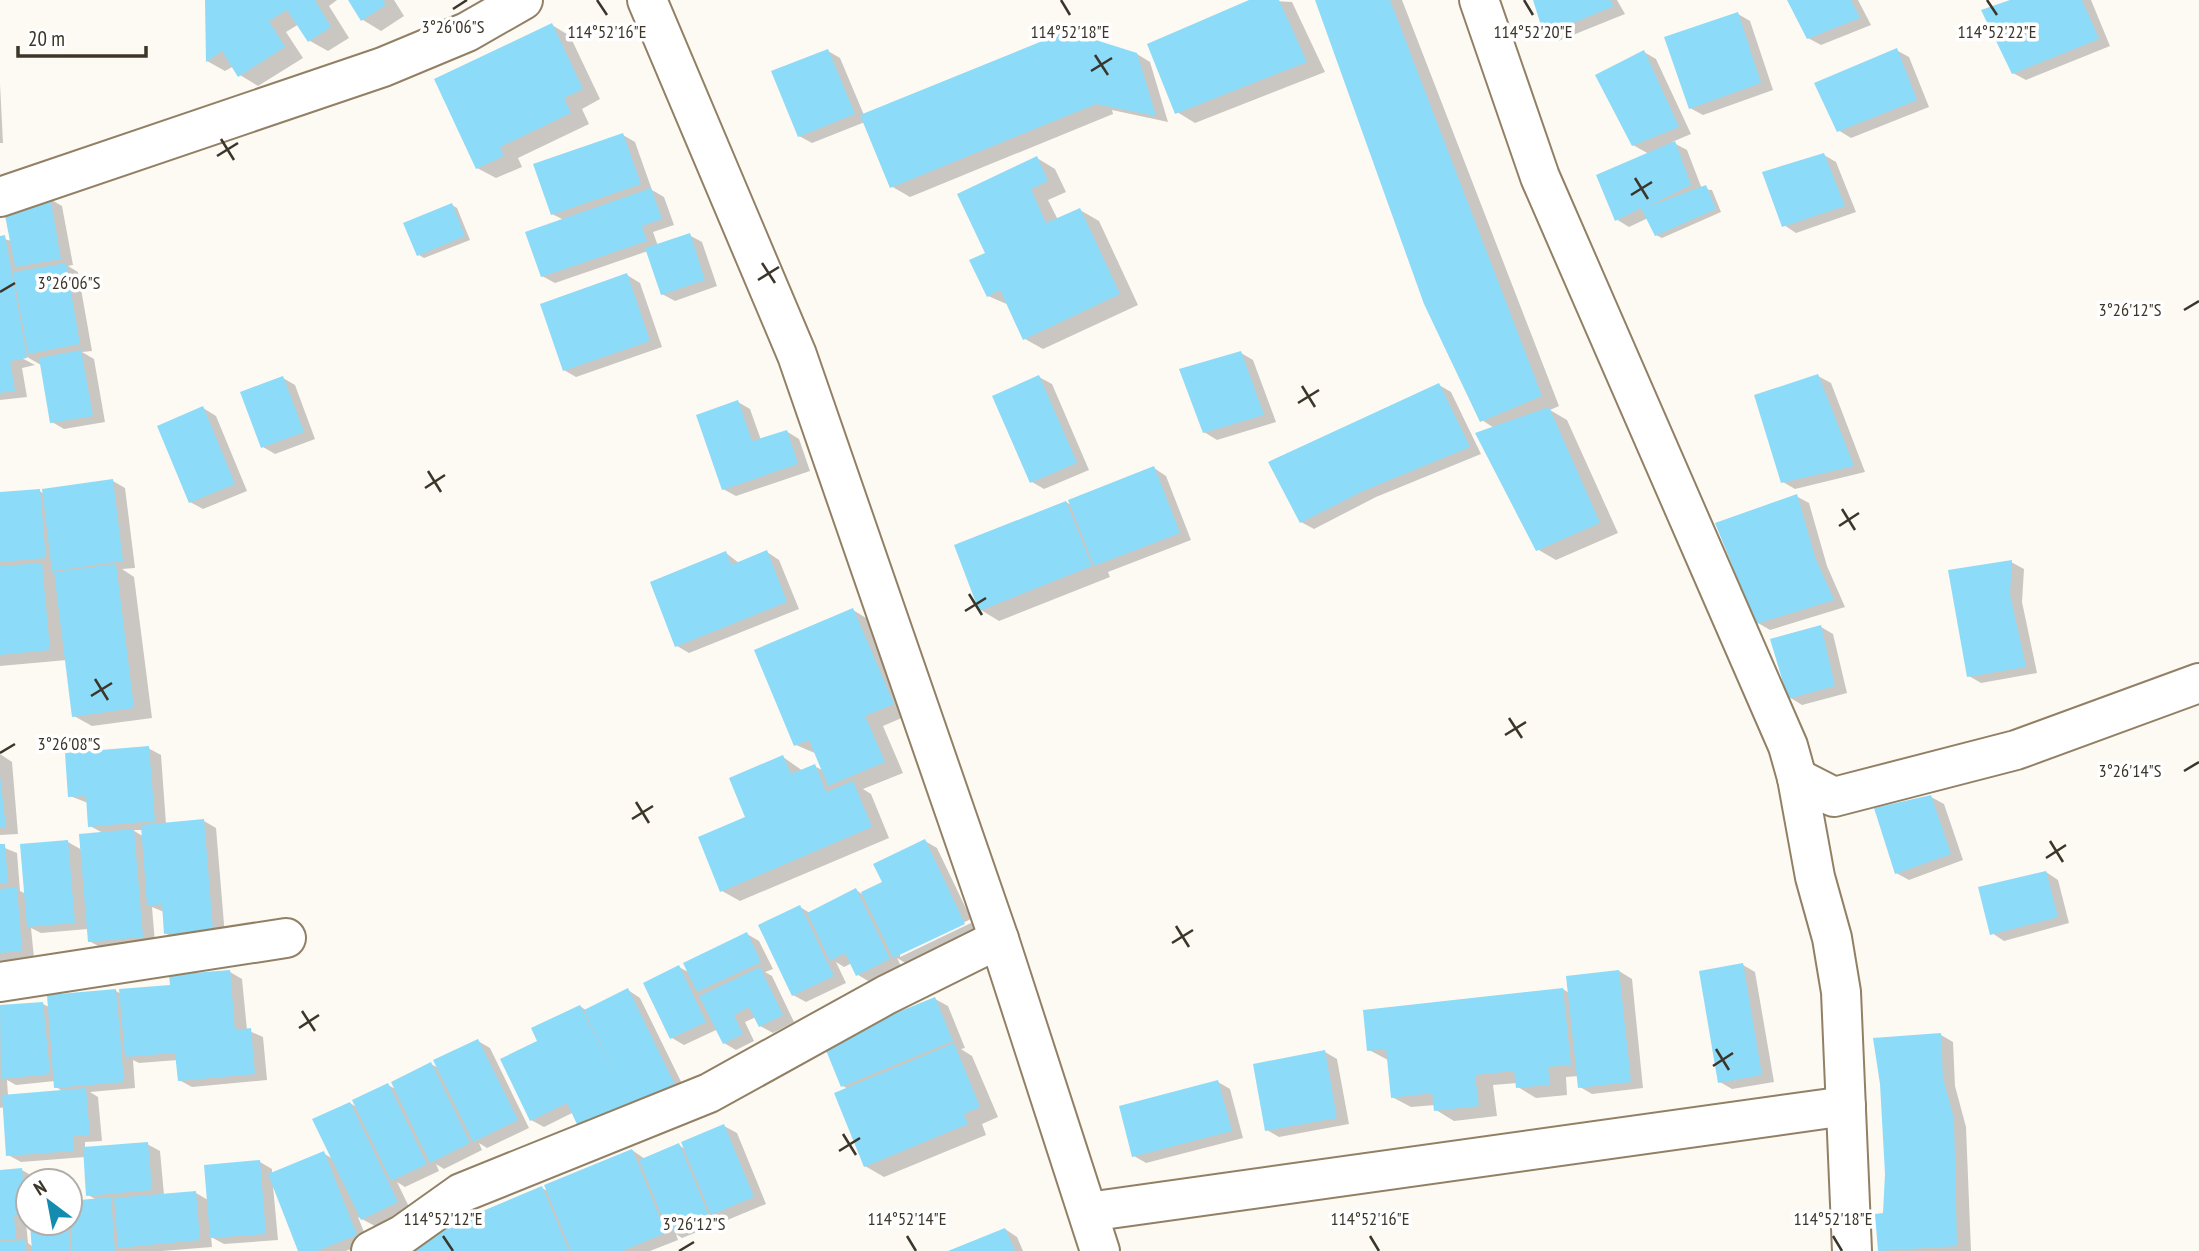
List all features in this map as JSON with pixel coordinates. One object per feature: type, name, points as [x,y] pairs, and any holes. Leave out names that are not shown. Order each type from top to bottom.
[{"type":"street","points":[[0,197],[383,67],[467,32],[523,0]]},
{"type":"street","points":[[647,0],[797,355],[999,939],[1100,1251]]},
{"type":"street","points":[[1479,0],[1540,177],[1788,746],[1797,778],[1815,877],[1832,938],[1841,992],[1852,1251]]},
{"type":"street","points":[[1797,778],[1834,797],[2016,750],[2199,683]]},
{"type":"street","points":[[0,982],[286,938]]},
{"type":"street","points":[[371,1251],[402,1235],[461,1193],[709,1093],[886,995],[999,939]]},
{"type":"street","points":[[1088,1212],[1846,1106]]},
{"type":"building","points":[[205,0],[315,0],[331,27],[308,42],[287,10],[269,21],[285,47],[238,77],[222,51],[206,62]]},
{"type":"building","points":[[348,0],[383,0],[386,5],[361,21]]},
{"type":"building","points":[[1249,0],[1279,0],[1307,62],[1175,114],[1147,44]]},
{"type":"building","points":[[1315,0],[1390,0],[1542,396],[1480,422],[1424,304]]},
{"type":"building","points":[[1533,0],[1610,0],[1614,6],[1544,35]]},
{"type":"building","points":[[1787,0],[1851,0],[1860,18],[1807,39]]},
{"type":"building","points":[[2010,0],[2082,0],[2099,39],[2012,74],[1981,10]]},
{"type":"building","points":[[1738,12],[1761,83],[1689,109],[1664,37]]},
{"type":"building","points":[[552,23],[583,89],[564,98],[571,113],[500,147],[504,156],[476,169],[434,79]]},
{"type":"building","points":[[1067,31],[1137,53],[1156,116],[1096,104],[890,188],[860,115]]},
{"type":"building","points":[[1897,48],[1917,100],[1837,132],[1814,83]]},
{"type":"building","points":[[828,49],[855,114],[798,137],[771,71]]},
{"type":"building","points":[[1644,50],[1679,127],[1632,146],[1595,75]]},
{"type":"building","points":[[623,133],[641,184],[551,215],[533,164]]},
{"type":"building","points":[[1675,141],[1691,185],[1646,207],[1706,185],[1716,209],[1655,236],[1641,208],[1615,221],[1596,175]]},
{"type":"building","points":[[1824,153],[1845,206],[1782,227],[1762,172]]},
{"type":"building","points":[[1037,156],[1048,181],[1031,189],[1046,223],[1080,208],[1120,294],[1023,340],[1000,290],[987,297],[969,260],[985,253],[957,194]]},
{"type":"building","points":[[651,188],[662,219],[642,226],[647,241],[541,277],[525,232]]},
{"type":"building","points":[[50,197],[61,259],[15,267],[3,205]]},
{"type":"building","points":[[452,203],[465,236],[417,256],[403,223]]},
{"type":"building","points":[[690,233],[705,280],[661,295],[645,248]]},
{"type":"building","points":[[5,235],[27,358],[10,361],[15,391],[0,393],[0,236]]},
{"type":"building","points":[[66,263],[80,344],[28,354],[13,272]]},
{"type":"building","points":[[627,273],[650,341],[563,371],[540,304]]},
{"type":"building","points":[[81,350],[93,416],[50,423],[39,358]]},
{"type":"building","points":[[1241,351],[1264,415],[1203,433],[1179,369]]},
{"type":"building","points":[[1818,374],[1854,466],[1781,483],[1754,395]]},
{"type":"building","points":[[1039,375],[1077,463],[1030,483],[992,396]]},
{"type":"building","points":[[283,376],[304,432],[261,448],[240,392]]},
{"type":"building","points":[[1439,383],[1470,447],[1363,491],[1300,523],[1268,462]]},
{"type":"building","points":[[738,400],[752,441],[787,430],[798,464],[722,490],[696,415]]},
{"type":"building","points":[[203,406],[235,484],[189,503],[157,426]]},
{"type":"building","points":[[1549,407],[1600,523],[1536,551],[1475,433]]},
{"type":"building","points":[[1154,466],[1180,533],[1094,566],[1068,500]]},
{"type":"building","points":[[113,479],[123,561],[52,571],[42,489]]},
{"type":"building","points":[[40,489],[46,558],[0,562],[0,492]]},
{"type":"building","points":[[1797,494],[1815,557],[1834,600],[1756,624],[1715,523]]},
{"type":"building","points":[[1066,501],[1092,566],[979,611],[954,545]]},
{"type":"building","points":[[767,550],[787,602],[675,647],[650,582],[726,551],[731,565]]},
{"type":"building","points":[[2012,560],[2010,594],[2026,667],[1967,677],[1948,570]]},
{"type":"building","points":[[42,563],[50,650],[0,655],[0,566]]},
{"type":"building","points":[[116,564],[134,708],[72,717],[54,572]]},
{"type":"building","points":[[853,608],[894,704],[865,716],[885,762],[828,786],[809,740],[794,746],[754,650]]},
{"type":"building","points":[[1821,625],[1835,686],[1788,699],[1770,639]]},
{"type":"building","points":[[149,746],[155,821],[88,827],[86,796],[68,797],[65,753]]},
{"type":"building","points":[[783,755],[791,774],[815,764],[826,792],[853,781],[872,827],[720,892],[698,837],[745,817],[729,778]]},
{"type":"building","points":[[0,775],[6,828],[0,828]]},
{"type":"building","points":[[1931,795],[1951,854],[1895,874],[1874,808]]},
{"type":"building","points":[[204,819],[213,930],[164,934],[162,904],[147,906],[141,825]]},
{"type":"building","points":[[134,829],[143,937],[88,942],[79,834]]},
{"type":"building","points":[[925,839],[965,924],[893,958],[861,892],[882,882],[873,864]]},
{"type":"building","points":[[68,840],[75,923],[27,927],[20,844]]},
{"type":"building","points":[[0,844],[5,844],[8,883],[0,884]]},
{"type":"building","points":[[2046,871],[2058,917],[1990,935],[1978,887]]},
{"type":"building","points":[[17,887],[22,951],[0,953],[0,889]]},
{"type":"building","points":[[856,888],[890,959],[856,976],[845,953],[830,961],[807,913]]},
{"type":"building","points":[[800,905],[834,976],[792,996],[758,925]]},
{"type":"building","points":[[747,932],[761,962],[697,992],[683,963]]},
{"type":"building","points":[[1743,963],[1762,1075],[1718,1083],[1699,971]]},
{"type":"building","points":[[679,965],[706,1022],[670,1039],[643,983]]},
{"type":"building","points":[[760,967],[783,1015],[759,1027],[749,1007],[734,1015],[743,1034],[723,1044],[699,996]]},
{"type":"building","points":[[230,970],[235,1030],[251,1028],[255,1074],[178,1081],[175,1053],[125,1057],[119,989],[170,985],[169,975]]},
{"type":"building","points":[[1619,970],[1631,1082],[1578,1088],[1566,976]]},
{"type":"building","points":[[628,988],[679,1093],[584,1139],[567,1103],[530,1121],[500,1059],[537,1041],[531,1028],[580,1005],[614,1072],[584,1010]]},
{"type":"building","points":[[1563,988],[1571,1065],[1548,1067],[1550,1085],[1516,1088],[1514,1071],[1475,1075],[1479,1106],[1434,1111],[1432,1093],[1391,1098],[1386,1049],[1367,1051],[1363,1010]]},
{"type":"building","points":[[116,989],[124,1082],[54,1088],[47,995]]},
{"type":"building","points":[[935,997],[953,1041],[841,1087],[823,1043]]},
{"type":"building","points":[[43,1002],[50,1074],[1,1079],[0,1005]]},
{"type":"building","points":[[1941,1033],[1943,1078],[1954,1119],[1957,1246],[1878,1251],[1875,1214],[1883,1213],[1885,1174],[1880,1084],[1873,1038]]},
{"type":"building","points":[[478,1039],[518,1120],[473,1142],[433,1060]]},
{"type":"building","points":[[954,1043],[980,1107],[964,1114],[968,1124],[864,1167],[834,1093]]},
{"type":"building","points":[[1325,1050],[1337,1118],[1265,1131],[1253,1064]]},
{"type":"building","points":[[431,1062],[470,1143],[430,1163],[391,1082]]},
{"type":"building","points":[[1218,1080],[1232,1131],[1132,1157],[1119,1106]]},
{"type":"building","points":[[388,1083],[427,1164],[391,1181],[352,1100]]},
{"type":"building","points":[[86,1088],[90,1135],[73,1136],[74,1151],[6,1156],[2,1095]]},
{"type":"building","points":[[350,1102],[398,1202],[361,1220],[312,1119]]},
{"type":"building","points":[[724,1124],[754,1197],[711,1215],[681,1142]]},
{"type":"building","points":[[148,1142],[152,1190],[86,1196],[83,1147]]},
{"type":"building","points":[[679,1143],[709,1216],[668,1232],[639,1160]]},
{"type":"building","points":[[632,1149],[666,1233],[622,1251],[571,1251],[544,1185]]},
{"type":"building","points":[[324,1151],[357,1235],[317,1251],[298,1251],[268,1174]]},
{"type":"building","points":[[260,1160],[266,1234],[210,1238],[204,1165]]},
{"type":"building","points":[[14,1169],[16,1239],[0,1240],[0,1170]]},
{"type":"building","points":[[542,1186],[569,1251],[413,1251],[409,1242]]},
{"type":"building","points":[[196,1191],[200,1240],[118,1248],[114,1198]]},
{"type":"building","points":[[111,1197],[115,1251],[72,1251],[71,1237],[84,1237],[84,1200]]},
{"type":"building","points":[[1005,1228],[1015,1251],[948,1251]]},
{"type":"building","points":[[31,1237],[69,1237],[70,1251],[32,1251]]},
{"type":"building","points":[[25,1240],[26,1251],[0,1251],[0,1242]]}]
